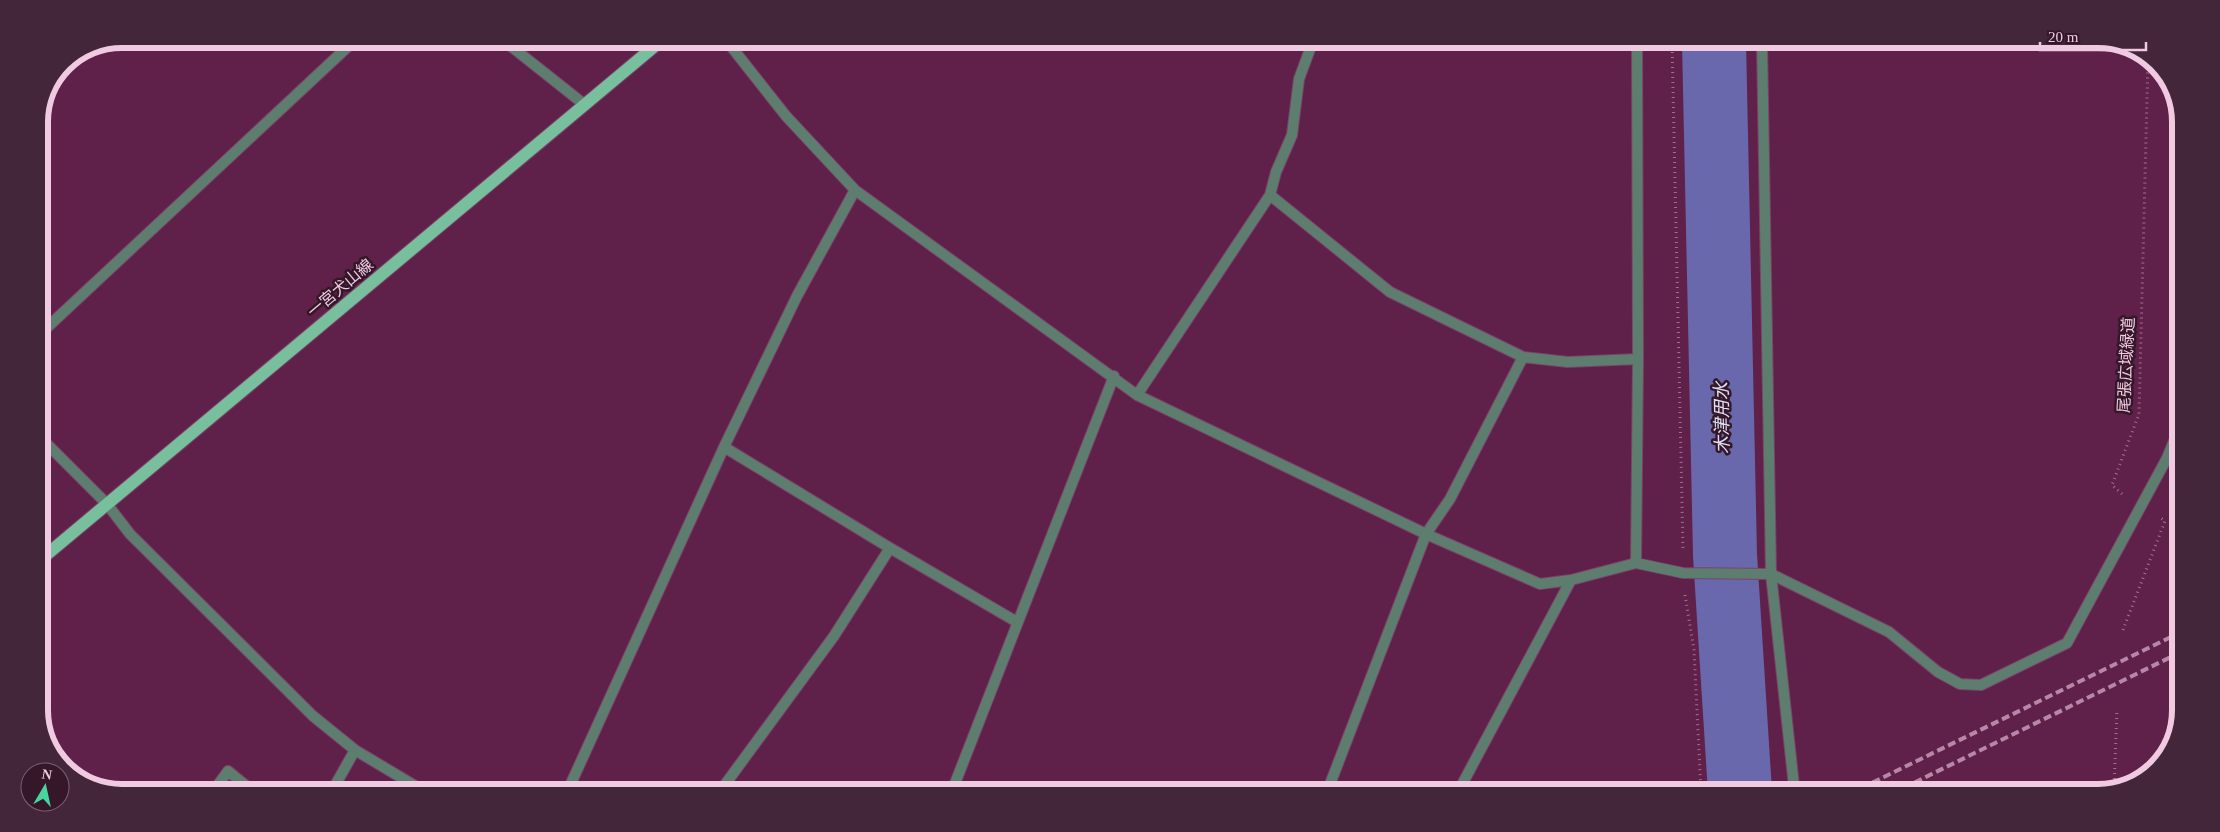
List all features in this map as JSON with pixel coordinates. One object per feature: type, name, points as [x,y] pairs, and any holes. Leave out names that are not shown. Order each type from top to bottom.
[{"type":"main road","name":"一宮犬山線","points":[[48,553],[653,48]]},
{"type":"street","points":[[48,327],[346,48]]},
{"type":"street","points":[[513,48],[585,105]]},
{"type":"street","points":[[732,48],[786,116],[855,190],[1137,394],[1426,534],[1540,584],[1571,580],[1636,563],[1683,573],[1771,574],[1889,632],[1938,672],[1960,684],[1981,686],[2067,643],[2172,445]]},
{"type":"street","points":[[1137,394],[1270,195],[1276,172],[1292,135],[1299,79],[1310,48]]},
{"type":"street","points":[[1636,563],[1638,359],[1637,48]]},
{"type":"street","points":[[1762,48],[1771,574],[1794,784]]},
{"type":"street","points":[[571,784],[724,447],[798,296],[855,190]]},
{"type":"street","points":[[1270,195],[1390,292],[1523,357],[1568,362],[1638,359]]},
{"type":"street","points":[[1330,784],[1426,534],[1450,499],[1523,357]]},
{"type":"street","points":[[955,784],[1114,376]]},
{"type":"street","points":[[48,445],[107,504],[130,534],[313,716],[355,750],[412,784]]},
{"type":"street","points":[[724,447],[890,548],[1017,622]]},
{"type":"street","points":[[725,784],[834,636],[890,548]]},
{"type":"street","points":[[1462,784],[1571,580]]},
{"type":"street","points":[[336,784],[355,750]]},
{"type":"street","points":[[219,784],[228,771],[244,784]]},
{"type":"path","points":[[1672,48],[1683,573],[1694,650],[1701,784]]},
{"type":"path","name":"尾張広域緑道","points":[[2123,630],[2165,520],[2138,507],[2112,485],[2138,414],[2148,67]]},
{"type":"path","points":[[2114,783],[2117,709]]},
{"type":"waterway","name":"木津用水","points":[[1714,48],[1725,555],[1739,784]]},
{"type":"railway","points":[[1869,784],[2172,636]]},
{"type":"railway","points":[[1911,784],[2172,656]]}]
